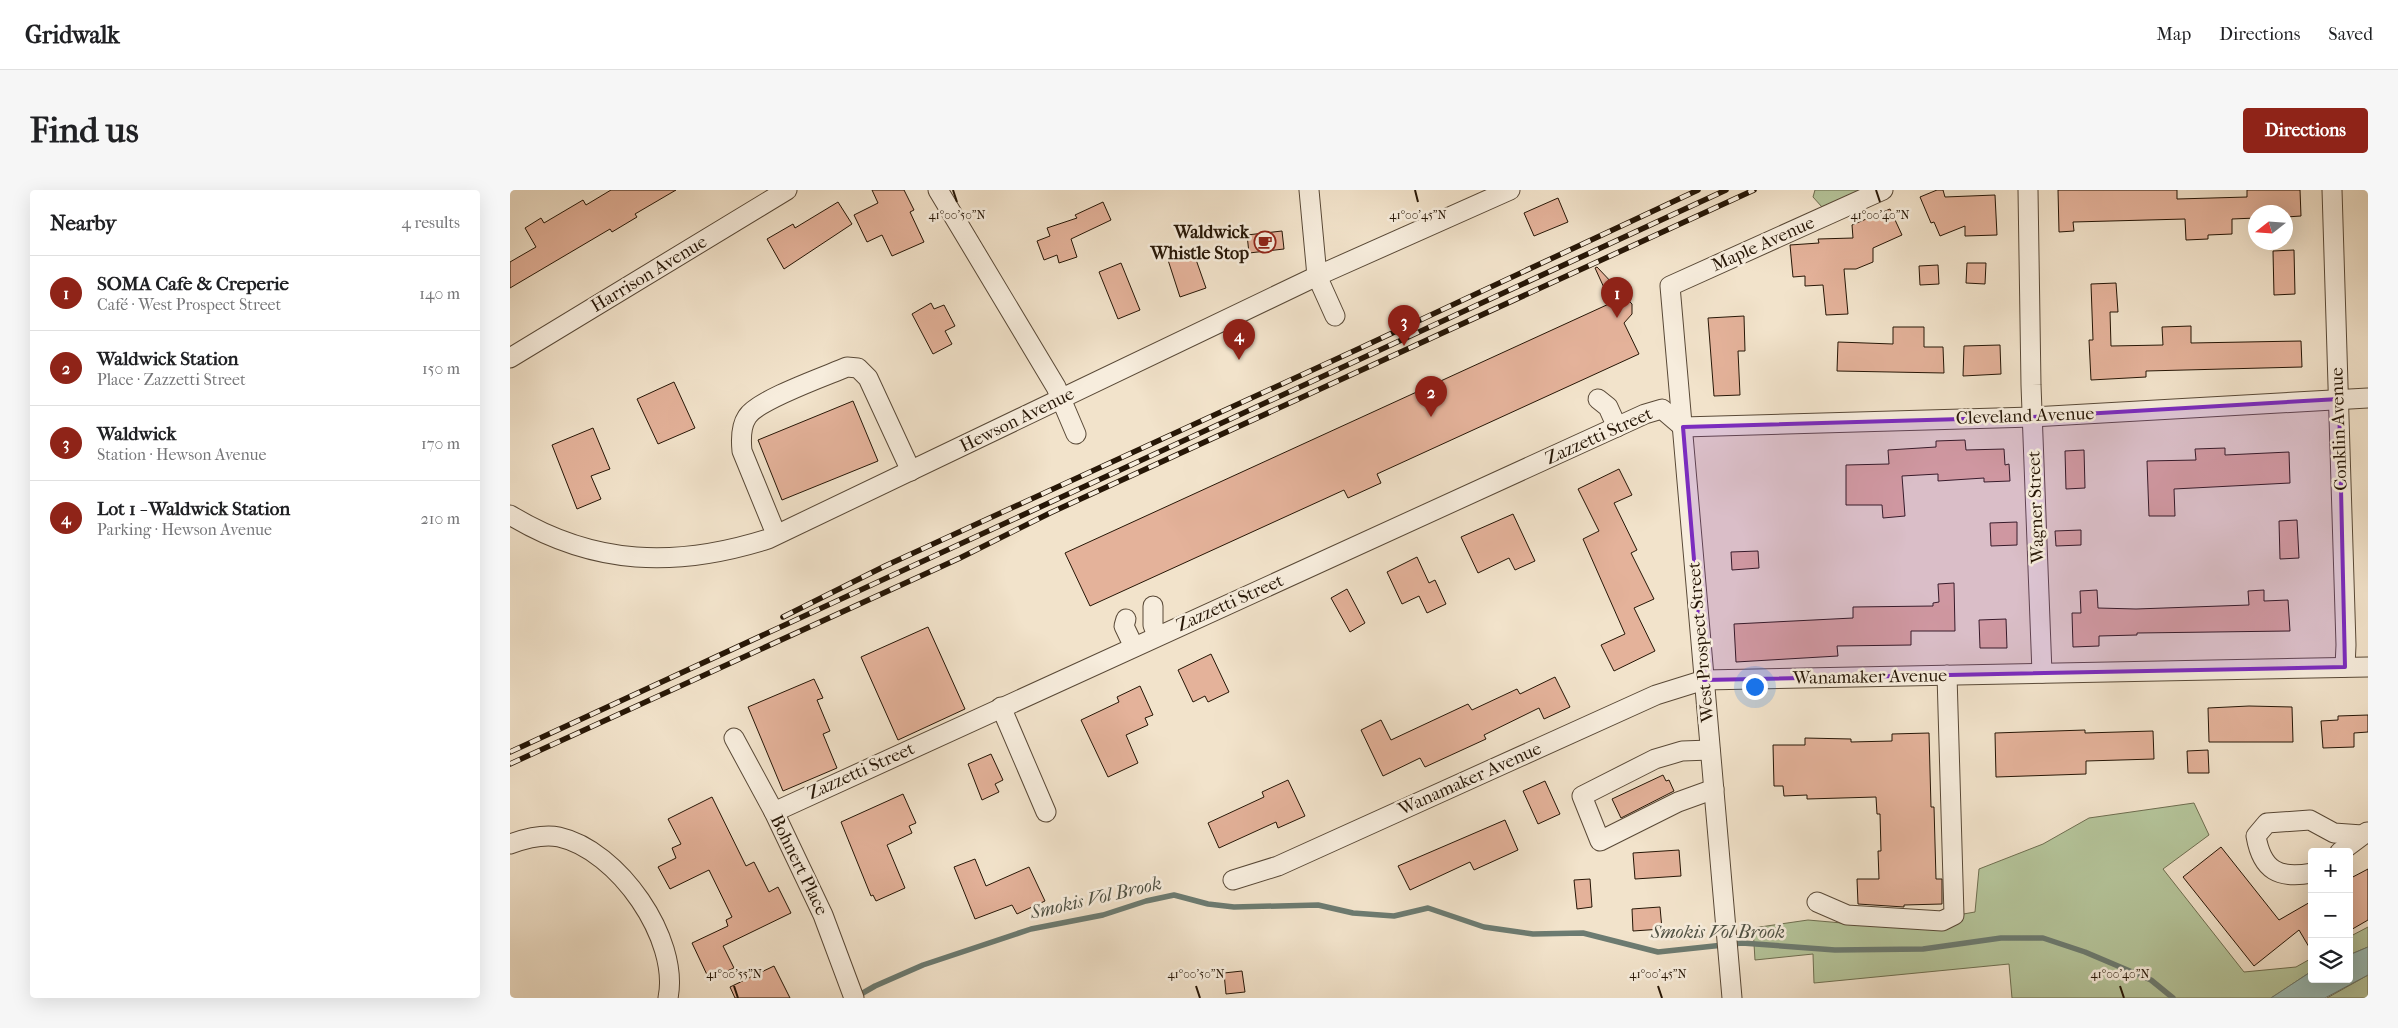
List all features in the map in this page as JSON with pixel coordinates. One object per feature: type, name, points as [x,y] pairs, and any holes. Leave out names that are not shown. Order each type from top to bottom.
[{"type":"street","name":"Harrison Avenue","points":[[510,358],[787,190]]},
{"type":"street","points":[[938,190],[1062,398],[1076,434]]},
{"type":"street","points":[[1309,190],[1317,276],[1335,316]]},
{"type":"street","name":"Hewson Avenue","points":[[510,515],[557,539],[591,550],[630,557],[665,559],[735,550],[768,539],[1317,276],[1510,190]]},
{"type":"street","name":"Maple Avenue","points":[[1670,286],[1883,190]]},
{"type":"street","name":"Wagner Street","points":[[2028,190],[2032,417],[2042,673]]},
{"type":"street","name":"Conklin Avenue","points":[[2332,190],[2346,645],[2344,667]]},
{"type":"street","name":"West Prospect Street","points":[[1670,286],[1732,998]]},
{"type":"street","points":[[776,534],[742,451],[741,437],[747,417],[761,404],[846,368],[858,368],[868,378],[911,471]]},
{"type":"street","name":"Cleveland Avenue","points":[[1682,427],[2032,417],[2368,398]]},
{"type":"street","points":[[1598,400],[1608,407],[1617,427]]},
{"type":"street","name":"Zazzetti Street","points":[[774,812],[1617,427],[1662,408],[1682,427]]},
{"type":"street","points":[[1153,606],[1154,628],[1157,636]]},
{"type":"street","points":[[1126,619],[1124,626],[1134,646]]},
{"type":"street","name":"Wanamaker Avenue","points":[[1233,880],[1278,866],[1656,695],[1704,680],[2368,666]]},
{"type":"street","points":[[1817,902],[1847,915],[1942,921],[1954,915],[1947,675]]},
{"type":"street","points":[[1001,707],[1046,812]]},
{"type":"street","name":"Bohnert Place","points":[[734,738],[774,812],[824,915],[852,994]]},
{"type":"street","points":[[1710,750],[1682,751],[1655,759],[1582,796],[1600,841],[1678,802],[1714,789]]},
{"type":"street","points":[[2308,874],[2298,876],[2280,874],[2268,865],[2258,851],[2256,836],[2267,822],[2310,820],[2334,833],[2365,833]]},
{"type":"street","points":[[2345,848],[2365,833]]},
{"type":"street","points":[[510,844],[538,838],[557,837],[578,843],[599,855],[616,869],[643,906],[665,954],[671,979],[668,998]]},
{"type":"highlighted area","points":[[2339,399],[2345,667],[1704,680],[1683,427],[2032,417]]},
{"type":"green space","points":[[1815,190],[1861,190],[1822,207],[1813,197]]},
{"type":"green space","points":[[2194,803],[2209,835],[2163,869],[2244,972],[2296,967],[2308,960],[2308,974],[2271,998],[2012,998],[2009,964],[1814,983],[1813,954],[1755,960],[1753,928],[1808,920],[1887,927],[1975,912],[1979,869],[2043,844],[2089,818]]},
{"type":"green space","points":[[2368,927],[2368,947],[2353,953],[2353,935]]},
{"type":"green space","points":[[2368,975],[2368,998],[2327,998]]},
{"type":"water","points":[[2368,947],[2368,975],[2325,998],[2271,998],[2308,974],[2308,983],[2353,983],[2353,953]]},
{"type":"building","points":[[611,190],[676,190],[635,214],[637,217],[612,232],[610,229],[510,288],[510,262],[536,247],[525,228],[541,218],[544,223],[583,200],[586,205]]},
{"type":"building","points":[[872,190],[904,190],[914,210],[910,212],[924,242],[892,256],[882,235],[867,242],[854,215],[878,203]]},
{"type":"building","points":[[1937,190],[1943,190],[1945,197],[1995,195],[1997,235],[1965,236],[1965,226],[1940,236],[1934,222],[1931,223],[1920,197]]},
{"type":"building","points":[[2058,190],[2177,190],[2177,199],[2247,197],[2247,190],[2300,190],[2301,216],[2293,217],[2293,205],[2248,205],[2248,218],[2232,219],[2232,234],[2208,235],[2208,239],[2186,240],[2185,219],[2073,222],[2074,231],[2059,232]]},
{"type":"building","points":[[1558,198],[1568,222],[1534,236],[1524,213]]},
{"type":"building","points":[[838,202],[852,224],[784,269],[767,239],[793,224],[795,228]]},
{"type":"building","points":[[1103,202],[1111,220],[1071,239],[1077,257],[1059,263],[1057,255],[1044,260],[1037,241],[1050,236],[1047,228],[1077,218],[1075,215]]},
{"type":"building","points":[[1890,209],[1902,235],[1873,248],[1873,262],[1856,269],[1844,269],[1848,314],[1826,315],[1823,285],[1805,286],[1805,276],[1793,277],[1790,245],[1819,243],[1818,239],[1853,238],[1852,225]]},
{"type":"building","name":"Waldwick Whistle Stop","points":[[1282,231],[1284,249],[1249,253],[1247,235]]},
{"type":"building","points":[[2294,250],[2295,294],[2274,295],[2273,251]]},
{"type":"building","points":[[1193,251],[1206,288],[1180,297],[1168,260]]},
{"type":"building","points":[[1121,263],[1140,310],[1118,319],[1099,272]]},
{"type":"building","points":[[1967,263],[1986,263],[1985,284],[1966,283]]},
{"type":"building","points":[[1938,265],[1939,284],[1920,285],[1919,266]]},
{"type":"building","points":[[1597,267],[1632,304],[1632,314],[1624,323],[1639,354],[1377,474],[1381,483],[1348,498],[1344,490],[1090,606],[1065,553],[1611,303],[1595,268]]},
{"type":"building","points":[[2116,283],[2118,312],[2110,312],[2111,346],[2163,345],[2162,327],[2191,326],[2191,343],[2301,341],[2302,367],[2146,371],[2146,377],[2091,380],[2089,340],[2093,340],[2091,284]]},
{"type":"building","points":[[931,303],[934,309],[944,305],[955,326],[945,331],[952,344],[933,354],[912,314]]},
{"type":"building","points":[[1744,316],[1745,351],[1738,351],[1740,395],[1714,396],[1708,318]]},
{"type":"building","points":[[1893,327],[1924,327],[1924,347],[1943,347],[1944,373],[1837,371],[1838,342],[1893,344]]},
{"type":"building","points":[[2000,345],[2001,374],[1963,376],[1964,346]]},
{"type":"building","points":[[674,382],[695,428],[658,444],[637,399]]},
{"type":"building","points":[[853,401],[878,461],[782,500],[758,440]]},
{"type":"building","points":[[593,428],[610,469],[591,476],[601,499],[577,509],[552,445]]},
{"type":"building","points":[[1965,440],[1966,450],[2004,449],[2005,465],[2009,464],[2010,481],[1984,482],[1984,478],[1938,481],[1938,474],[1902,476],[1905,516],[1883,518],[1882,505],[1846,505],[1846,465],[1889,464],[1888,450],[1936,447],[1936,441]]},
{"type":"building","points":[[2225,448],[2225,455],[2289,452],[2290,483],[2174,489],[2175,516],[2149,516],[2147,461],[2196,460],[2195,449]]},
{"type":"building","points":[[2084,450],[2085,488],[2066,489],[2065,451]]},
{"type":"building","points":[[1619,469],[1632,495],[1614,503],[1637,550],[1631,553],[1654,599],[1634,608],[1655,651],[1614,671],[1601,645],[1625,634],[1583,539],[1599,531],[1578,489]]},
{"type":"building","points":[[1513,514],[1535,561],[1515,570],[1509,558],[1478,573],[1461,537]]},
{"type":"building","points":[[2297,520],[2299,558],[2280,559],[2279,521]]},
{"type":"building","points":[[2017,522],[2017,545],[1991,546],[1990,523]]},
{"type":"building","points":[[2081,530],[2081,545],[2056,546],[2055,531]]},
{"type":"building","points":[[1758,551],[1759,568],[1732,570],[1731,552]]},
{"type":"building","points":[[1417,557],[1429,583],[1435,580],[1446,604],[1427,613],[1419,596],[1402,604],[1387,572]]},
{"type":"building","points":[[1954,583],[1955,631],[1911,631],[1911,645],[1837,646],[1838,656],[1736,662],[1734,624],[1853,618],[1853,607],[1933,606],[1933,603],[1939,602],[1938,584]]},
{"type":"building","points":[[1347,589],[1365,623],[1350,632],[1331,598]]},
{"type":"building","points":[[2097,590],[2098,608],[2136,609],[2249,605],[2248,591],[2264,590],[2264,601],[2288,600],[2290,631],[2137,633],[2137,635],[2099,636],[2099,646],[2073,647],[2072,613],[2081,613],[2080,591]]},
{"type":"building","points":[[2006,619],[2007,648],[1980,648],[1979,620]]},
{"type":"building","points":[[928,627],[965,709],[898,740],[861,657]]},
{"type":"building","points":[[1211,654],[1229,692],[1208,702],[1205,696],[1193,702],[1178,670]]},
{"type":"building","points":[[1555,677],[1570,707],[1544,719],[1539,708],[1484,735],[1486,739],[1425,767],[1420,758],[1383,776],[1361,730],[1381,720],[1391,740],[1468,704],[1472,710],[1517,689],[1520,694]]},
{"type":"building","points":[[814,679],[823,698],[817,700],[830,731],[823,734],[837,768],[783,791],[748,707]]},
{"type":"building","points":[[1140,686],[1153,715],[1145,718],[1148,725],[1126,735],[1138,763],[1108,777],[1081,720],[1119,702],[1117,697]]},
{"type":"building","points":[[2249,706],[2292,707],[2293,742],[2209,742],[2208,708]]},
{"type":"building","points":[[2368,715],[2368,732],[2354,733],[2354,747],[2323,748],[2321,721],[2338,720],[2338,716]]},
{"type":"building","points":[[2085,730],[2085,733],[2153,731],[2154,759],[2086,761],[2086,774],[1996,777],[1995,733]]},
{"type":"building","points":[[1929,733],[1931,807],[1934,807],[1936,879],[1942,879],[1942,904],[1904,905],[1904,907],[1858,904],[1857,879],[1879,879],[1878,851],[1881,851],[1880,814],[1877,814],[1876,797],[1807,799],[1807,795],[1784,796],[1783,786],[1774,786],[1773,745],[1805,745],[1805,738],[1851,739],[1851,742],[1892,741],[1892,734]]},
{"type":"building","points":[[2208,750],[2209,773],[2188,773],[2187,751]]},
{"type":"building","points":[[991,754],[1003,780],[995,784],[999,792],[982,800],[968,764]]},
{"type":"building","points":[[1663,775],[1666,781],[1669,780],[1674,791],[1621,818],[1612,799]]},
{"type":"building","points":[[1288,780],[1305,816],[1278,828],[1276,822],[1219,848],[1208,823],[1264,797],[1262,792]]},
{"type":"building","points":[[1545,781],[1560,814],[1538,824],[1523,791]]},
{"type":"building","points":[[903,794],[916,823],[909,826],[912,833],[887,845],[905,888],[876,901],[873,895],[871,896],[841,822]]},
{"type":"building","points":[[712,797],[746,866],[754,862],[769,892],[778,887],[791,913],[723,946],[734,968],[709,979],[692,943],[728,926],[726,920],[732,917],[709,870],[670,889],[658,867],[676,858],[672,848],[681,844],[668,819]]},
{"type":"building","points":[[1505,820],[1518,850],[1474,870],[1470,862],[1410,890],[1398,866]]},
{"type":"building","points":[[2221,847],[2279,920],[2308,903],[2308,945],[2299,930],[2254,966],[2183,877]]},
{"type":"building","points":[[1679,850],[1681,876],[1635,879],[1633,853]]},
{"type":"building","points":[[975,859],[986,886],[1029,867],[1045,901],[1017,914],[1012,905],[975,919],[954,867]]},
{"type":"building","points":[[2368,869],[2368,920],[2353,929],[2353,893],[2353,877]]},
{"type":"building","points":[[1590,879],[1592,907],[1577,909],[1574,880]]},
{"type":"building","points":[[1660,907],[1662,929],[1633,931],[1632,909]]},
{"type":"building","points":[[774,966],[790,998],[735,998],[730,987]]},
{"type":"building","points":[[1242,971],[1245,992],[1226,994],[1224,973]]},
{"type":"waterway","name":"Smokis Vol Brook","points":[[856,997],[875,986],[923,965],[1031,929],[1103,915],[1146,901],[1174,895],[1208,904],[1234,907],[1318,905],[1353,913],[1394,916],[1428,908],[1484,927],[1533,934],[1583,933],[1658,952],[1742,943],[1835,950],[1923,949],[2001,938],[2043,938],[2085,952],[2151,980],[2173,998]]},
{"type":"railway","points":[[783,617],[885,566],[1356,350],[1698,190]]},
{"type":"railway","points":[[510,752],[1726,190]]},
{"type":"railway","points":[[510,764],[960,558],[1050,513],[1754,190]]},
{"type":"place","name":"Waldwick Whistle Stop","points":[[1265,242]]},
{"type":"place","name":"SOMA Cafe & Creperie","points":[[1617,318]]},
{"type":"place","name":"Waldwick","points":[[1404,346]]},
{"type":"place","name":"Lot 1 - Waldwick Station","points":[[1239,360]]},
{"type":"place","name":"Waldwick Station","points":[[1431,417]]}]
